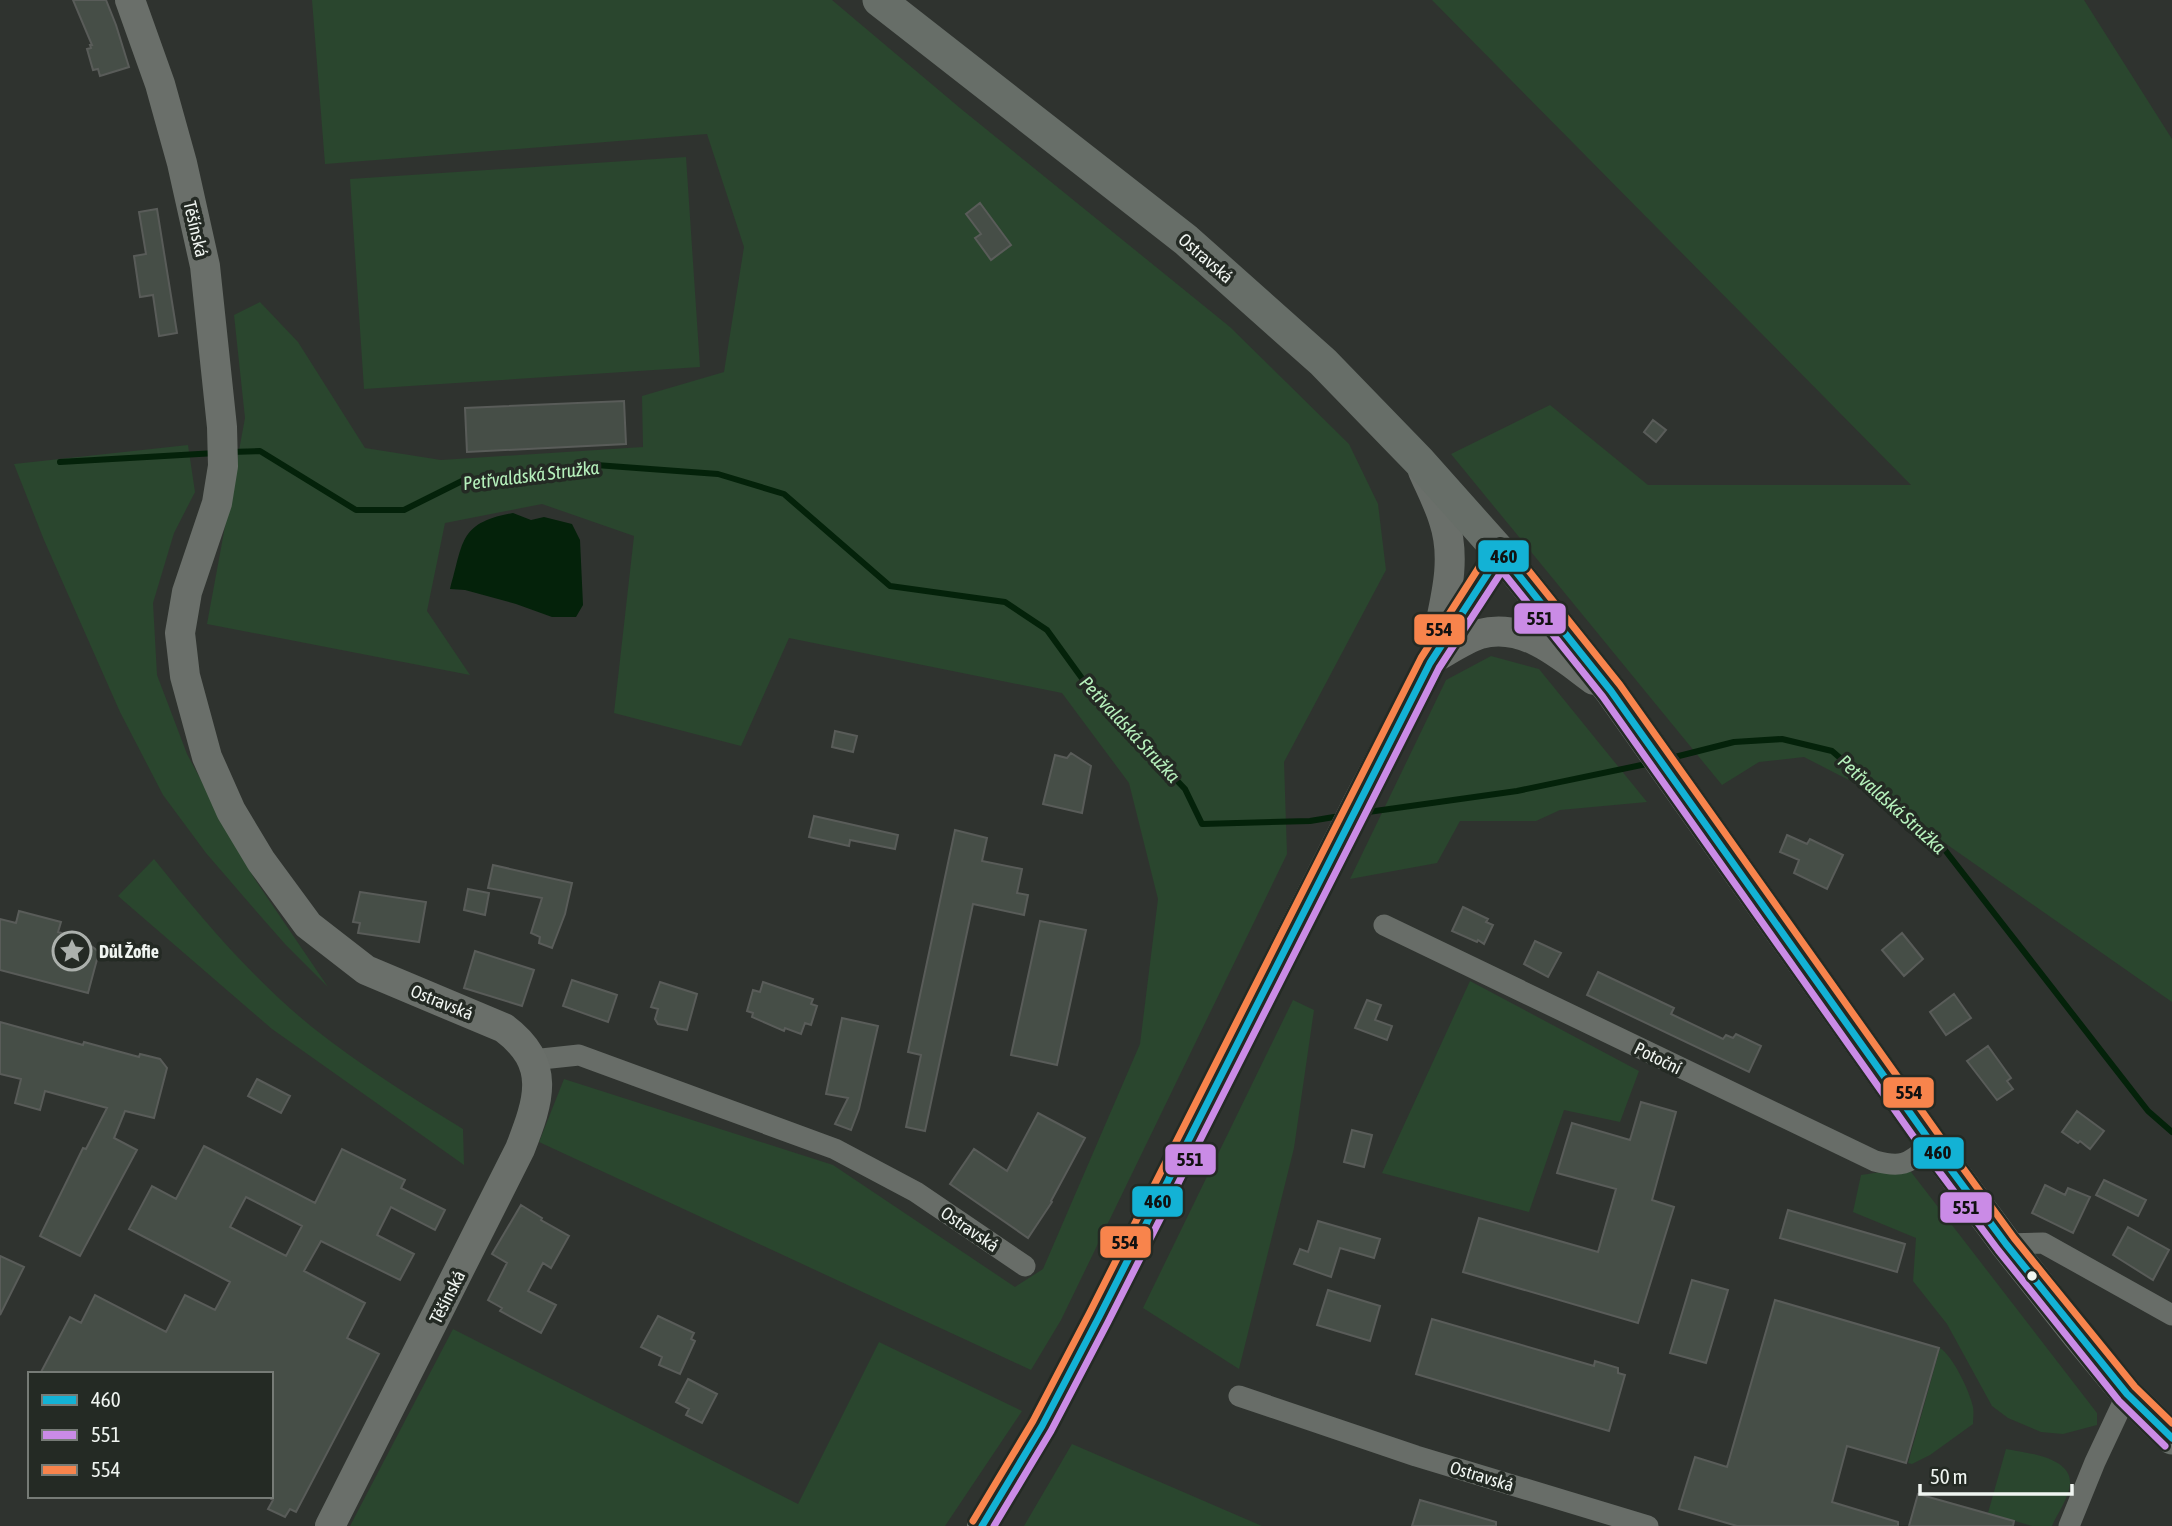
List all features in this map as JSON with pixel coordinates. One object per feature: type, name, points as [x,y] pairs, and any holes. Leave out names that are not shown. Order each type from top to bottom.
[{"type":"main road","name":"Ostravská","points":[[879,0],[1186,240],[1323,362],[1419,461],[1500,553],[1611,691]]},
{"type":"main road","points":[[1611,691],[2006,1244],[2127,1394],[2172,1437]]},
{"type":"street","name":"Těšínská","points":[[130,0],[160,84],[205,266],[222,427],[223,466]]},
{"type":"street","points":[[1419,461],[1445,522],[1450,552],[1449,584],[1433,659]]},
{"type":"street","name":"Ostravská","points":[[223,466],[217,503],[187,592],[180,633],[185,676],[207,757],[231,811],[261,861],[308,925],[366,970],[504,1028],[520,1040],[532,1060],[579,1055],[835,1149],[916,1192],[1025,1266]]},
{"type":"street","points":[[982,1526],[1042,1426],[1433,659],[1500,553]]},
{"type":"street","points":[[1433,659],[1479,635],[1497,631],[1522,635],[1543,643],[1611,691]]},
{"type":"street","name":"Potoční","points":[[1384,925],[1875,1161],[1892,1166],[1909,1162],[1932,1144]]},
{"type":"street","name":"Těšínská","points":[[330,1526],[520,1149],[538,1096],[537,1076],[532,1060]]},
{"type":"street","points":[[2006,1244],[2043,1243],[2172,1315]]},
{"type":"street","points":[[2068,1526],[2127,1394]]},
{"type":"street","name":"Ostravská","points":[[1238,1396],[1416,1456],[1648,1526]]},
{"type":"shaded area","points":[[312,0],[832,0],[960,108],[1230,327],[1349,444],[1378,504],[1386,570],[1284,762],[1287,854],[1061,1320],[1031,1370],[539,1142],[564,1079],[833,1165],[1015,1287],[1043,1269],[1140,1044],[1158,899],[1129,783],[1062,693],[789,638],[741,746],[614,713],[634,536],[542,504],[445,523],[427,611],[470,675],[207,624],[245,418],[234,315],[260,302],[298,342],[365,448],[441,460],[643,447],[642,396],[724,372],[744,247],[707,134],[325,164]]},
{"type":"shaded area","points":[[1432,0],[2084,0],[2172,139],[2172,1002],[1872,792],[1804,757],[1759,762],[1722,785],[1451,454],[1550,405],[1648,485],[1911,485]]},
{"type":"shaded area","points":[[686,157],[700,367],[364,389],[350,179]]},
{"type":"shaded area","points":[[188,445],[195,492],[174,533],[153,603],[157,675],[187,754],[254,878],[328,987],[285,944],[206,853],[163,795],[120,712],[44,540],[14,464]]},
{"type":"shaded area","points":[[513,513],[531,520],[544,517],[572,524],[580,540],[583,605],[576,617],[552,617],[465,590],[450,589],[466,537],[482,522]]},
{"type":"shaded area","points":[[1491,656],[1539,669],[1647,802],[1560,810],[1536,821],[1460,821],[1437,863],[1350,879],[1446,680]]},
{"type":"shaded area","points":[[154,859],[228,947],[290,1008],[367,1068],[463,1129],[464,1165],[272,1029],[118,896]]},
{"type":"shaded area","points":[[1470,981],[1639,1071],[1620,1122],[1564,1110],[1529,1212],[1382,1173]]},
{"type":"shaded area","points":[[1293,1000],[1314,1010],[1294,1148],[1239,1369],[1143,1308]]},
{"type":"shaded area","points":[[1908,1168],[2097,1413],[2097,1425],[2063,1434],[2041,1432],[2008,1418],[1992,1406],[1947,1324],[1913,1281],[1916,1238],[1853,1212],[1861,1175]]},
{"type":"shaded area","points":[[453,1329],[798,1504],[879,1342],[1022,1411],[945,1526],[350,1526]]},
{"type":"shaded area","points":[[1940,1348],[1950,1358],[1965,1384],[1973,1407],[1973,1424],[1930,1455],[1912,1464],[1908,1463]]},
{"type":"shaded area","points":[[1072,1444],[1262,1526],[1024,1526]]},
{"type":"shaded area","points":[[2006,1449],[2056,1462],[2069,1475],[2067,1495],[2052,1526],[2032,1526],[1988,1513]]},
{"type":"building","points":[[73,0],[106,0],[129,67],[100,76],[98,69],[93,70],[87,49],[92,45]]},
{"type":"building","points":[[980,203],[1011,245],[991,260],[975,238],[981,234],[966,214]]},
{"type":"building","points":[[157,209],[177,333],[159,336],[153,295],[140,297],[134,256],[146,254],[139,212]]},
{"type":"building","points":[[624,401],[626,444],[467,452],[465,408]]},
{"type":"building","points":[[1653,420],[1666,430],[1656,442],[1644,432]]},
{"type":"building","points":[[835,731],[857,736],[853,752],[832,747]]},
{"type":"building","points":[[1071,753],[1091,766],[1082,813],[1043,804],[1055,755],[1067,758]]},
{"type":"building","points":[[814,816],[898,835],[895,849],[850,840],[849,846],[809,837]]},
{"type":"building","points":[[955,830],[987,838],[982,861],[1022,869],[1017,893],[1028,895],[1024,915],[973,904],[925,1131],[906,1127],[921,1055],[908,1052]]},
{"type":"building","points":[[1787,835],[1807,844],[1810,839],[1843,855],[1827,889],[1794,873],[1799,860],[1780,852]]},
{"type":"building","points":[[493,865],[572,883],[565,914],[552,948],[539,943],[540,937],[531,933],[542,898],[488,888]]},
{"type":"building","points":[[468,889],[489,893],[485,915],[464,910]]},
{"type":"building","points":[[360,892],[426,902],[419,942],[358,933],[360,923],[353,922]]},
{"type":"building","points":[[1463,907],[1488,919],[1486,922],[1493,925],[1484,944],[1452,931]]},
{"type":"building","points":[[19,911],[61,922],[58,932],[82,939],[99,952],[88,993],[0,970],[0,919],[16,923]]},
{"type":"building","points":[[1040,921],[1086,930],[1057,1065],[1011,1055]]},
{"type":"building","points":[[1902,933],[1923,959],[1904,976],[1882,950]]},
{"type":"building","points":[[1535,941],[1561,953],[1548,977],[1524,964]]},
{"type":"building","points":[[475,951],[534,970],[522,1006],[464,988]]},
{"type":"building","points":[[1598,972],[1674,1008],[1671,1014],[1723,1039],[1726,1035],[1733,1038],[1736,1034],[1761,1046],[1749,1072],[1587,995]]},
{"type":"building","points":[[572,980],[617,995],[608,1022],[563,1006]]},
{"type":"building","points":[[660,982],[697,994],[687,1030],[658,1024],[655,1019],[658,1009],[651,1007]]},
{"type":"building","points":[[763,982],[813,999],[811,1004],[817,1006],[811,1025],[805,1023],[801,1034],[785,1028],[784,1031],[752,1017],[753,1013],[747,1011],[753,990],[760,992]]},
{"type":"building","points":[[1954,994],[1971,1018],[1946,1035],[1930,1012]]},
{"type":"building","points":[[1367,1000],[1381,1005],[1375,1020],[1392,1026],[1387,1040],[1355,1028]]},
{"type":"building","points":[[842,1018],[878,1026],[859,1109],[851,1130],[835,1124],[848,1098],[826,1094]]},
{"type":"building","points":[[0,1022],[83,1045],[84,1042],[139,1057],[140,1054],[160,1059],[167,1068],[154,1118],[125,1111],[114,1138],[137,1150],[80,1256],[40,1236],[83,1148],[86,1149],[107,1108],[45,1091],[40,1110],[15,1103],[21,1079],[0,1074]]},
{"type":"building","points":[[1988,1046],[2011,1078],[2007,1081],[2013,1089],[1997,1100],[1967,1061]]},
{"type":"building","points":[[257,1079],[290,1096],[281,1113],[248,1096]]},
{"type":"building","points":[[1641,1102],[1676,1112],[1652,1200],[1674,1207],[1638,1323],[1463,1272],[1479,1218],[1598,1252],[1616,1189],[1557,1173],[1572,1123],[1630,1140]]},
{"type":"building","points":[[2077,1111],[2104,1131],[2090,1149],[2062,1132]]},
{"type":"building","points":[[1038,1113],[1085,1138],[1052,1202],[1028,1238],[950,1184],[974,1149],[1007,1171]]},
{"type":"building","points":[[1352,1130],[1372,1135],[1364,1167],[1344,1162]]},
{"type":"building","points":[[204,1146],[315,1203],[342,1149],[405,1180],[401,1188],[445,1210],[435,1230],[391,1207],[377,1235],[414,1254],[400,1280],[321,1241],[304,1271],[365,1303],[347,1338],[379,1354],[296,1512],[290,1509],[285,1517],[268,1509],[273,1500],[273,1372],[41,1372],[70,1317],[81,1323],[95,1295],[166,1332],[185,1295],[215,1310],[230,1282],[129,1229],[152,1186],[176,1199]],"holes":[[[246,1197],[302,1226],[286,1256],[230,1227]]]},
{"type":"building","points":[[2104,1180],[2146,1200],[2138,1216],[2096,1195]]},
{"type":"building","points":[[2045,1185],[2065,1195],[2068,1188],[2090,1197],[2073,1233],[2032,1213]]},
{"type":"building","points":[[521,1205],[569,1236],[551,1268],[543,1263],[528,1291],[556,1305],[541,1333],[500,1311],[502,1308],[488,1300],[507,1263],[492,1254]]},
{"type":"building","points":[[1788,1210],[1905,1244],[1897,1272],[1780,1238]]},
{"type":"building","points":[[1318,1221],[1380,1239],[1374,1258],[1340,1248],[1331,1277],[1294,1264],[1300,1249],[1308,1252]]},
{"type":"building","points":[[2128,1227],[2169,1250],[2153,1280],[2113,1255]]},
{"type":"building","points":[[0,1256],[24,1267],[0,1315]]},
{"type":"building","points":[[1692,1280],[1728,1290],[1706,1363],[1670,1353]]},
{"type":"building","points":[[1328,1290],[1380,1306],[1370,1341],[1317,1325]]},
{"type":"building","points":[[1775,1300],[1939,1348],[1906,1463],[1847,1446],[1832,1502],[1898,1522],[1898,1526],[1737,1526],[1679,1509],[1695,1457],[1727,1467]]},
{"type":"building","points":[[658,1316],[694,1333],[691,1339],[695,1341],[680,1374],[659,1365],[662,1357],[641,1347]]},
{"type":"building","points":[[1432,1319],[1594,1366],[1595,1361],[1618,1368],[1618,1373],[1625,1375],[1609,1431],[1416,1374]]},
{"type":"building","points":[[688,1379],[717,1394],[702,1423],[686,1415],[689,1409],[676,1402]]},
{"type":"building","points":[[1918,1494],[2014,1521],[2013,1526],[1909,1526]]},
{"type":"building","points":[[1420,1500],[1496,1522],[1496,1526],[1412,1526]]},
{"type":"waterway","name":"Petřvaldská Stružka","points":[[230,452],[260,451],[356,510],[404,510],[462,481],[596,465],[718,474],[784,494],[890,586],[1005,602],[1047,630],[1089,688],[1185,789],[1202,824],[1310,821],[1340,816]]},
{"type":"waterway","name":"Petřvaldská Stružka","points":[[60,462],[216,453]]},
{"type":"waterway","name":"Petřvaldská Stružka","points":[[1671,758],[1734,742],[1782,739],[1832,751],[1941,845],[2148,1111],[2172,1132]]},
{"type":"waterway","name":"Petřvaldská Stružka","points":[[1361,813],[1517,791],[1651,763]]},
{"type":"transit line","name":"554","points":[[973,1521],[1033,1421],[1090,1312],[1421,658],[1492,547],[1500,543],[1509,546],[1620,685],[2014,1238],[2135,1387],[2172,1423]]},
{"type":"transit line","name":"460","points":[[982,1526],[1042,1426],[1099,1317],[1430,663],[1501,553],[1611,691],[2006,1244],[2127,1394],[2172,1438]]},
{"type":"transit line","name":"551","points":[[994,1526],[1051,1431],[1108,1322],[1439,668],[1502,571],[1603,697],[1923,1150],[1998,1250],[2119,1401],[2165,1446]]},
{"type":"place","name":"Důl Žofie","points":[[72,951]]}]
